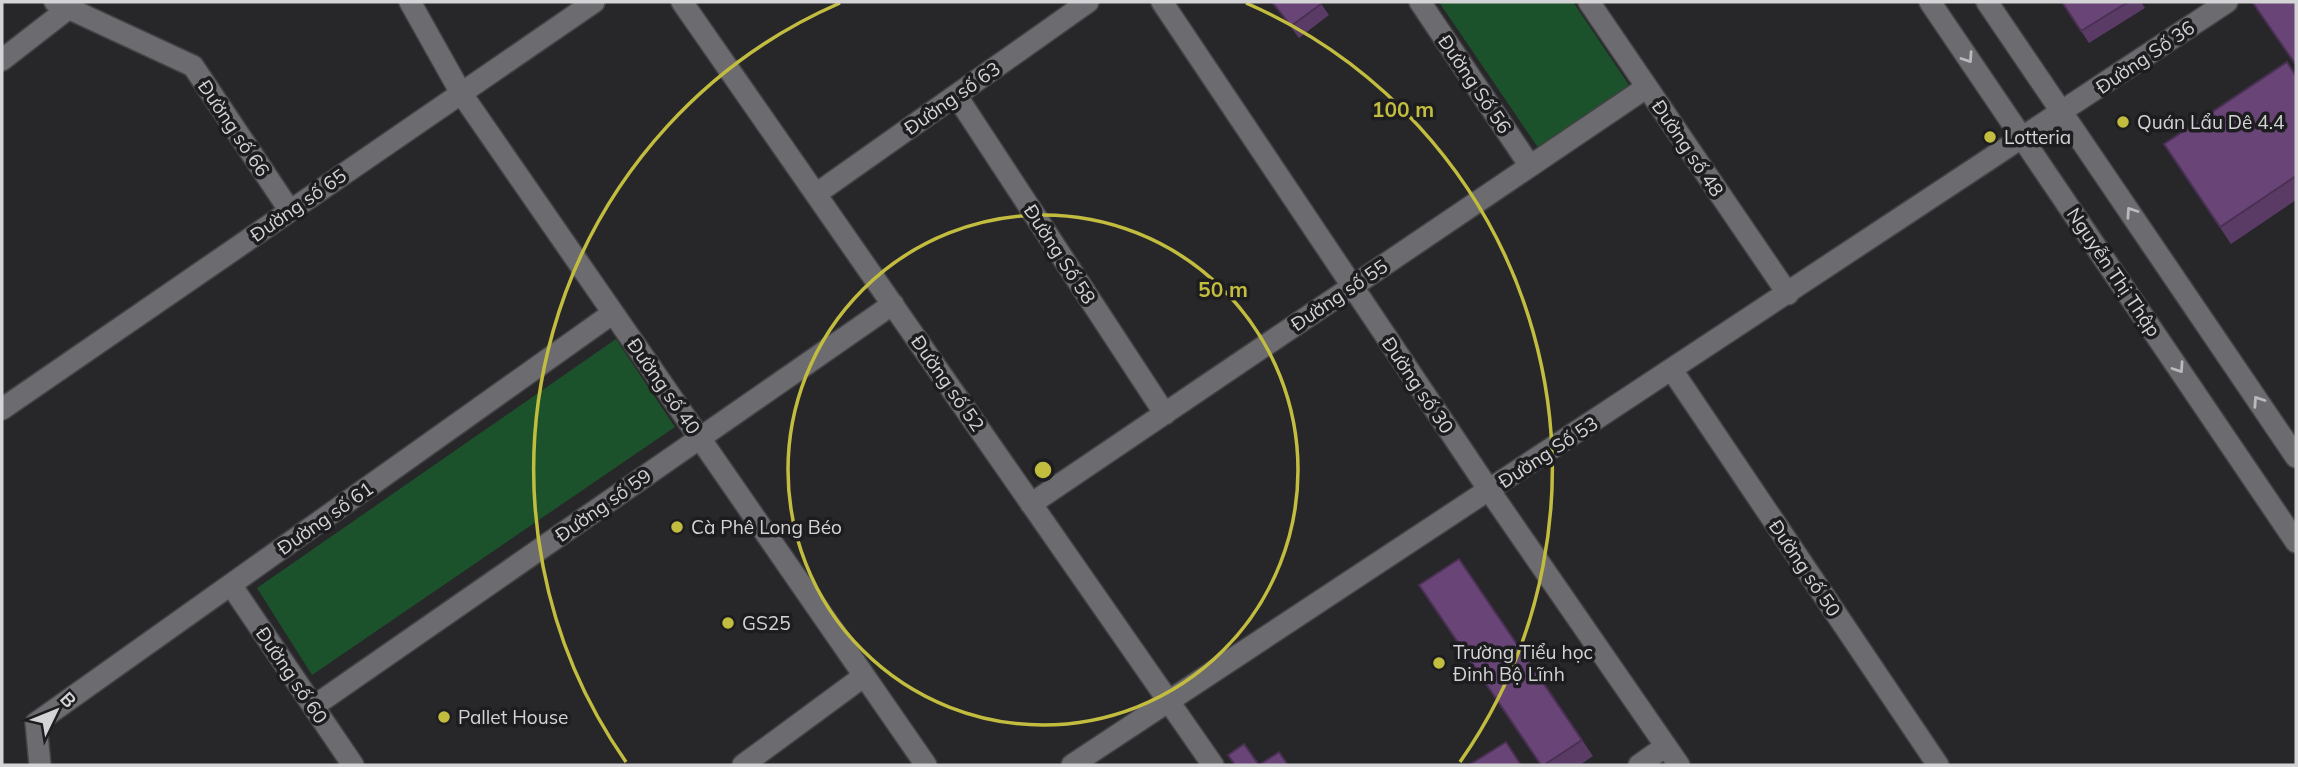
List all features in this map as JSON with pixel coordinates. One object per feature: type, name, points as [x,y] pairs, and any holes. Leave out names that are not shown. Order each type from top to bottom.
[{"type":"street","name":"Đường số 40","points":[[410,2],[461,93],[926,765]]},
{"type":"street","name":"Đường số 65","points":[[2,409],[594,2]]},
{"type":"street","name":"Đường số 52","points":[[682,2],[1213,765]]},
{"type":"street","name":"Đường số 63","points":[[816,194],[1087,2]]},
{"type":"street","name":"Đường số 30","points":[[1162,2],[1351,287],[1679,765]]},
{"type":"street","name":"Đường Số 56","points":[[1420,2],[1530,166]]},
{"type":"street","name":"Đường số 48","points":[[1589,2],[1788,294]]},
{"type":"street","name":"Nguyễn Thị Thập","points":[[1930,2],[2296,542]]},
{"type":"street","points":[[1987,2],[2296,457]]},
{"type":"street","name":"Đường Số 36","points":[[2024,138],[2227,2]]},
{"type":"street","points":[[2,60],[65,4]]},
{"type":"street","name":"Đường số 66","points":[[65,4],[193,66],[290,211]]},
{"type":"street","name":"Đường số 55","points":[[1031,503],[1647,87]]},
{"type":"street","name":"Đường Số 58","points":[[956,95],[1165,414]]},
{"type":"street","name":"Đường Số 53","points":[[1072,765],[2024,138]]},
{"type":"street","name":"Đường số 59","points":[[314,706],[893,304]]},
{"type":"street","name":"Đường số 61","points":[[40,765],[36,723],[613,313]]},
{"type":"street","name":"Đường số 50","points":[[1672,370],[1938,765]]},
{"type":"street","name":"Đường số 60","points":[[230,586],[353,765]]},
{"type":"street","points":[[743,765],[864,676]]},
{"type":"street","points":[[1639,765],[1666,746]]},
{"type":"green space","points":[[1439,2],[1573,2],[1631,88],[1541,152]]},
{"type":"green space","points":[[616,339],[675,427],[312,675],[257,588]]},
{"type":"building","points":[[1272,2],[1320,2],[1321,4],[1291,26]]},
{"type":"building","points":[[2062,2],[2128,2],[2081,31]]},
{"type":"building","points":[[2296,2],[2296,65],[2253,3]]},
{"type":"building","points":[[2287,62],[2296,76],[2296,176],[2220,227],[2164,144]]},
{"type":"building","points":[[1459,559],[1582,740],[1544,765],[1541,765],[1419,585]]},
{"type":"building","points":[[1506,742],[1521,765],[1469,765]]},
{"type":"building","points":[[1244,744],[1259,765],[1235,765],[1228,755]]},
{"type":"building","points":[[1279,752],[1288,765],[1259,765]]},
{"type":"place","name":"Quán Lẩu Dê 4.4","points":[[2123,122]]},
{"type":"place","name":"Lotteria","points":[[1990,137]]},
{"type":"place","name":"Cà Phê Long Béo","points":[[677,527]]},
{"type":"place","name":"GS25","points":[[728,623]]},
{"type":"place","name":"Trường Tiểu học Đinh Bộ Lĩnh","points":[[1439,663]]},
{"type":"place","name":"Pallet House","points":[[444,717]]}]
